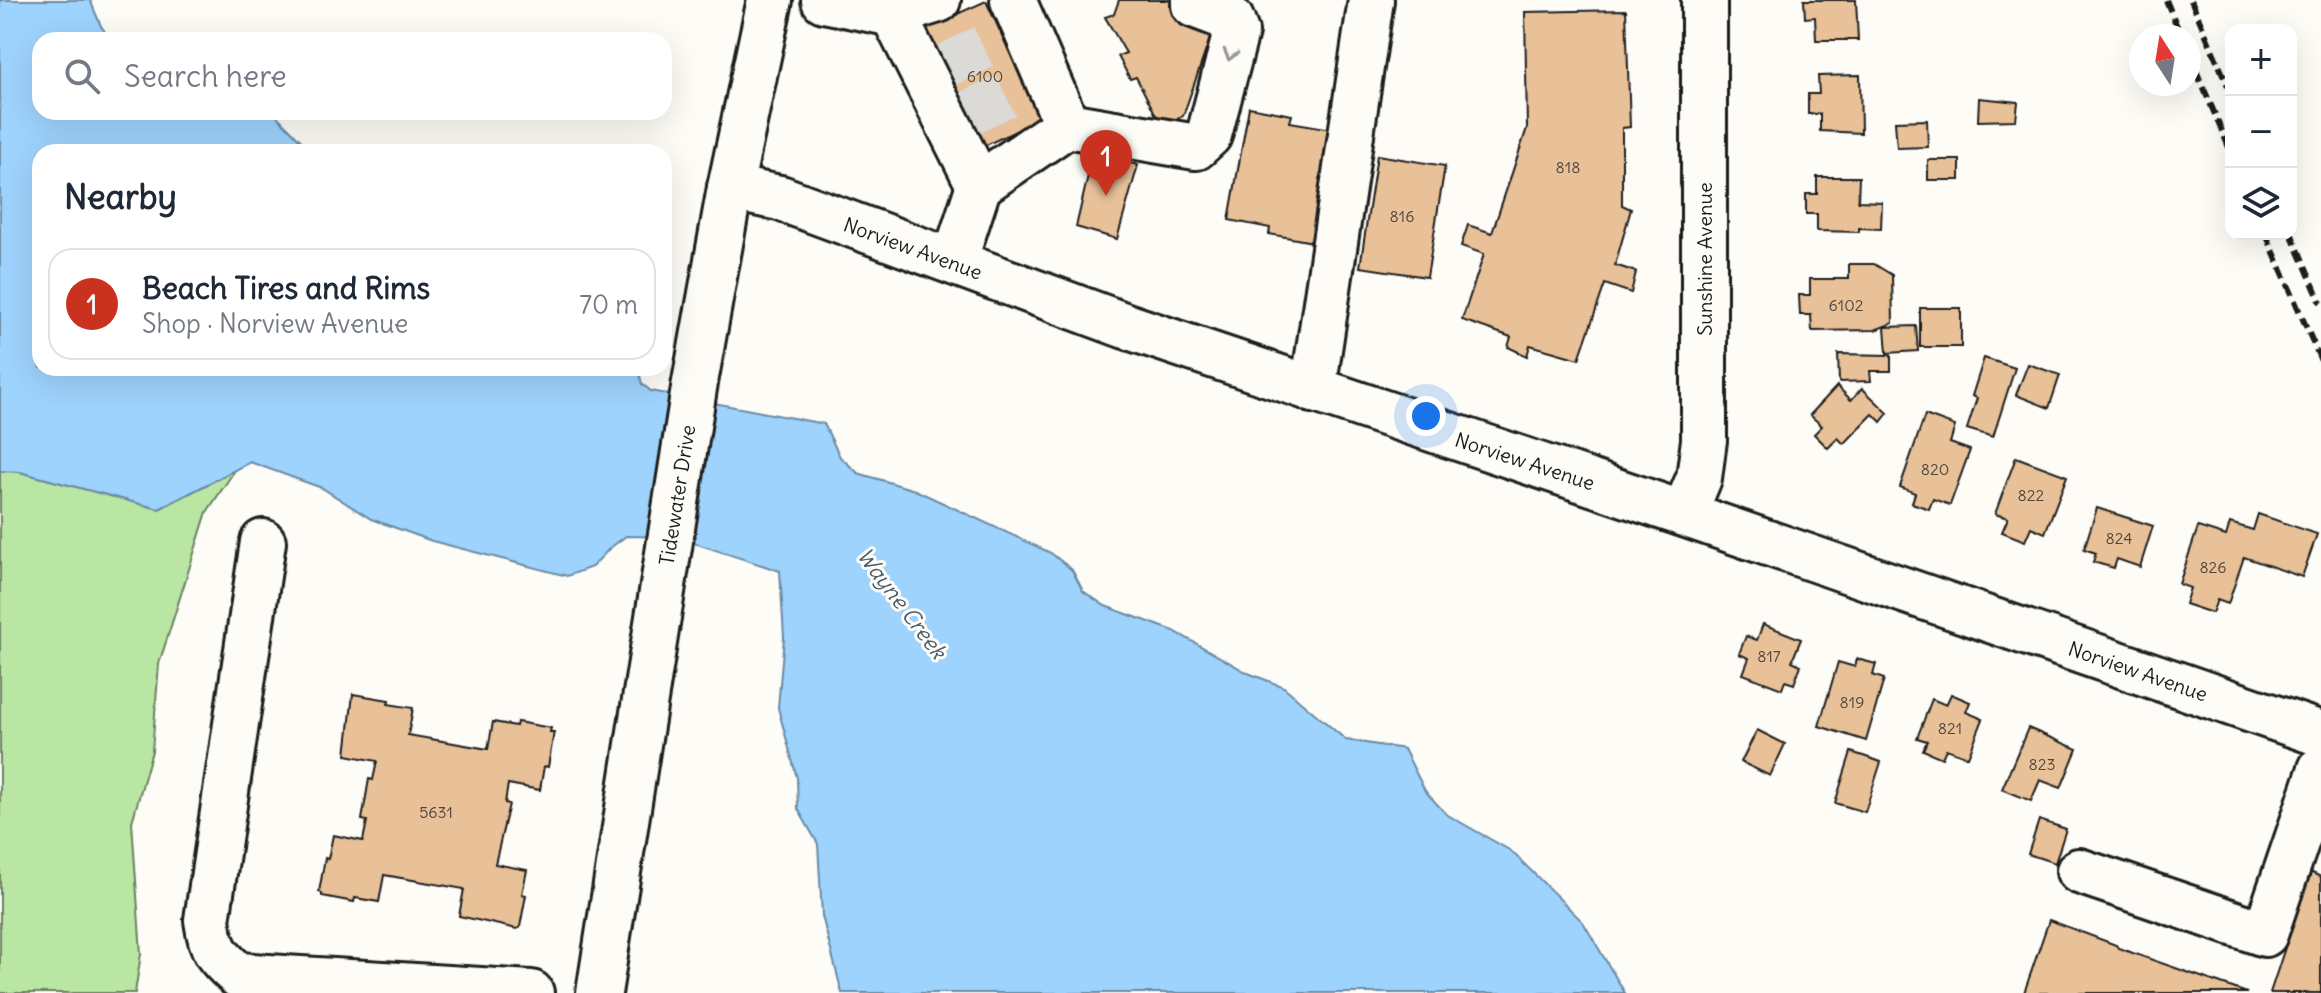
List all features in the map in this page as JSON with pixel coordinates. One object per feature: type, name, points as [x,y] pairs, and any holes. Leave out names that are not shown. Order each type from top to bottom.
[{"type":"main road","name":"Tidewater Drive","points":[[599,993],[694,388],[730,188],[770,0]]},
{"type":"main road","points":[[824,0],[893,14],[938,0]]},
{"type":"main road","points":[[1313,390],[1371,0]]},
{"type":"main road","name":"Sunshine Avenue","points":[[1684,514],[1699,478],[1704,440],[1704,0]]},
{"type":"main road","points":[[979,185],[1067,125],[1196,147],[1209,135],[1236,32],[1231,19],[1194,5]]},
{"type":"main road","points":[[893,14],[934,71],[956,118],[979,185],[954,262]]},
{"type":"main road","points":[[1014,22],[1036,81],[1067,125]]},
{"type":"main road","name":"Norview Avenue","points":[[730,188],[780,198],[1313,390],[1684,514],[2321,734]]},
{"type":"main road","points":[[263,542],[207,920],[210,941],[218,958],[238,975],[531,993]]},
{"type":"main road","points":[[2079,871],[2265,934],[2308,850],[2321,769]]},
{"type":"green space","points":[[235,470],[207,512],[159,664],[152,751],[132,822],[141,954],[135,993],[0,993],[0,471],[159,509]]},
{"type":"water","name":"Wayne Creek","points":[[0,0],[90,0],[105,32],[32,32],[32,120],[281,120],[304,144],[32,144],[32,376],[640,376],[642,384],[651,391],[824,424],[840,457],[858,473],[915,490],[1051,553],[1072,570],[1083,591],[1105,606],[1174,631],[1248,673],[1284,687],[1346,740],[1404,749],[1425,791],[1446,814],[1511,851],[1583,922],[1625,993],[842,993],[822,916],[818,844],[798,809],[797,778],[778,708],[784,637],[780,571],[676,537],[626,536],[592,567],[567,576],[432,541],[371,519],[322,488],[250,462],[159,509],[20,472],[0,471]]},
{"type":"building","points":[[1119,0],[1193,0],[1215,24],[1183,116],[1167,123],[1158,119],[1136,77],[1130,79],[1118,56],[1126,53],[1105,17],[1114,14]]},
{"type":"building","points":[[1804,0],[1856,0],[1858,40],[1816,40],[1815,17],[1805,18]]},
{"type":"building","points":[[986,1],[1041,119],[982,147],[926,28]]},
{"type":"building","points":[[1626,10],[1630,127],[1622,128],[1622,205],[1631,209],[1615,265],[1636,272],[1631,293],[1605,284],[1579,359],[1530,345],[1527,356],[1508,347],[1511,337],[1462,320],[1484,254],[1461,246],[1468,225],[1492,233],[1527,128],[1525,12]]},
{"type":"building","points":[[1860,75],[1861,133],[1820,131],[1820,114],[1808,114],[1808,94],[1819,94],[1818,76]]},
{"type":"building","points":[[1979,98],[2018,102],[2016,120],[1978,121]]},
{"type":"building","points":[[1249,107],[1292,115],[1290,122],[1332,129],[1313,242],[1269,234],[1270,228],[1229,220]]},
{"type":"building","points":[[1927,120],[1928,147],[1897,148],[1895,121]]},
{"type":"building","points":[[1093,154],[1138,165],[1117,239],[1076,227]]},
{"type":"building","points":[[1377,155],[1445,166],[1427,277],[1360,267]]},
{"type":"building","points":[[1928,160],[1960,160],[1960,180],[1928,180]]},
{"type":"building","points":[[1817,177],[1859,177],[1858,201],[1882,202],[1881,229],[1817,231],[1817,214],[1806,214],[1806,194],[1817,194]]},
{"type":"building","points":[[1849,264],[1874,264],[1892,275],[1893,323],[1875,330],[1812,331],[1811,315],[1800,315],[1799,295],[1810,295],[1810,279],[1849,279]]},
{"type":"building","points":[[1920,308],[1961,308],[1961,347],[1920,347]]},
{"type":"building","points":[[1916,326],[1918,351],[1887,353],[1885,327]]},
{"type":"building","points":[[1838,354],[1891,355],[1891,371],[1870,371],[1871,381],[1839,382]]},
{"type":"building","points":[[1984,358],[2015,368],[1993,437],[1967,429],[1977,398],[1972,396]]},
{"type":"building","points":[[2028,364],[2060,375],[2049,408],[2016,395]]},
{"type":"building","points":[[1837,386],[1851,400],[1862,388],[1888,413],[1881,422],[1873,414],[1844,444],[1838,438],[1828,448],[1814,434],[1822,426],[1810,415]]},
{"type":"building","points":[[1925,415],[1955,426],[1950,443],[1970,450],[1950,505],[1933,499],[1929,509],[1912,503],[1915,493],[1900,487]]},
{"type":"building","points":[[2016,457],[2067,476],[2045,533],[2031,527],[2025,541],[2002,532],[2008,518],[1995,514]]},
{"type":"building","points":[[2097,508],[2153,526],[2140,567],[2117,559],[2114,568],[2093,562],[2096,553],[2084,549]]},
{"type":"building","points":[[2258,514],[2317,534],[2302,577],[2244,557],[2228,604],[2217,600],[2212,613],[2185,604],[2190,588],[2179,584],[2198,527],[2226,536],[2230,523],[2253,530]]},
{"type":"building","points":[[1763,624],[1801,639],[1792,661],[1801,665],[1794,684],[1785,681],[1782,689],[1743,674],[1749,658],[1739,654],[1746,636],[1757,640]]},
{"type":"building","points":[[1857,659],[1876,664],[1873,675],[1884,679],[1866,741],[1819,726],[1838,662],[1855,667]]},
{"type":"building","points":[[353,694],[413,708],[408,735],[488,749],[493,722],[516,726],[517,722],[551,728],[550,732],[554,732],[540,790],[508,784],[505,803],[509,804],[495,864],[527,870],[520,927],[517,929],[459,916],[464,889],[384,875],[379,902],[355,898],[354,902],[322,896],[319,892],[333,835],[363,841],[367,821],[362,820],[369,779],[373,780],[377,761],[346,755]]},
{"type":"building","points":[[1951,694],[1970,702],[1966,712],[1983,719],[1968,757],[1946,749],[1942,758],[1923,750],[1927,741],[1917,738],[1932,699],[1946,705]]},
{"type":"building","points":[[2028,728],[2077,749],[2061,788],[2040,780],[2031,801],[2002,789]]},
{"type":"building","points":[[1757,730],[1785,744],[1770,776],[1741,762]]},
{"type":"building","points":[[1851,752],[1881,762],[1865,812],[1835,803]]},
{"type":"building","points":[[2039,820],[2066,829],[2055,863],[2028,854]]},
{"type":"building","points":[[2310,872],[2321,877],[2321,993],[2270,993]]},
{"type":"building","points":[[2049,920],[2118,948],[2247,993],[2024,993]]},
{"type":"tunnel","points":[[944,67],[1003,37]]},
{"type":"tunnel","points":[[966,114],[1025,86]]},
{"type":"railway","points":[[2166,0],[2176,24]]},
{"type":"railway","points":[[2191,0],[2225,79]]},
{"type":"railway","points":[[2201,82],[2225,138]]},
{"type":"railway","points":[[2269,240],[2321,361]]},
{"type":"railway","points":[[2294,240],[2321,303]]},
{"type":"place","name":"Beach Tires and Rims","points":[[1106,196]]}]
